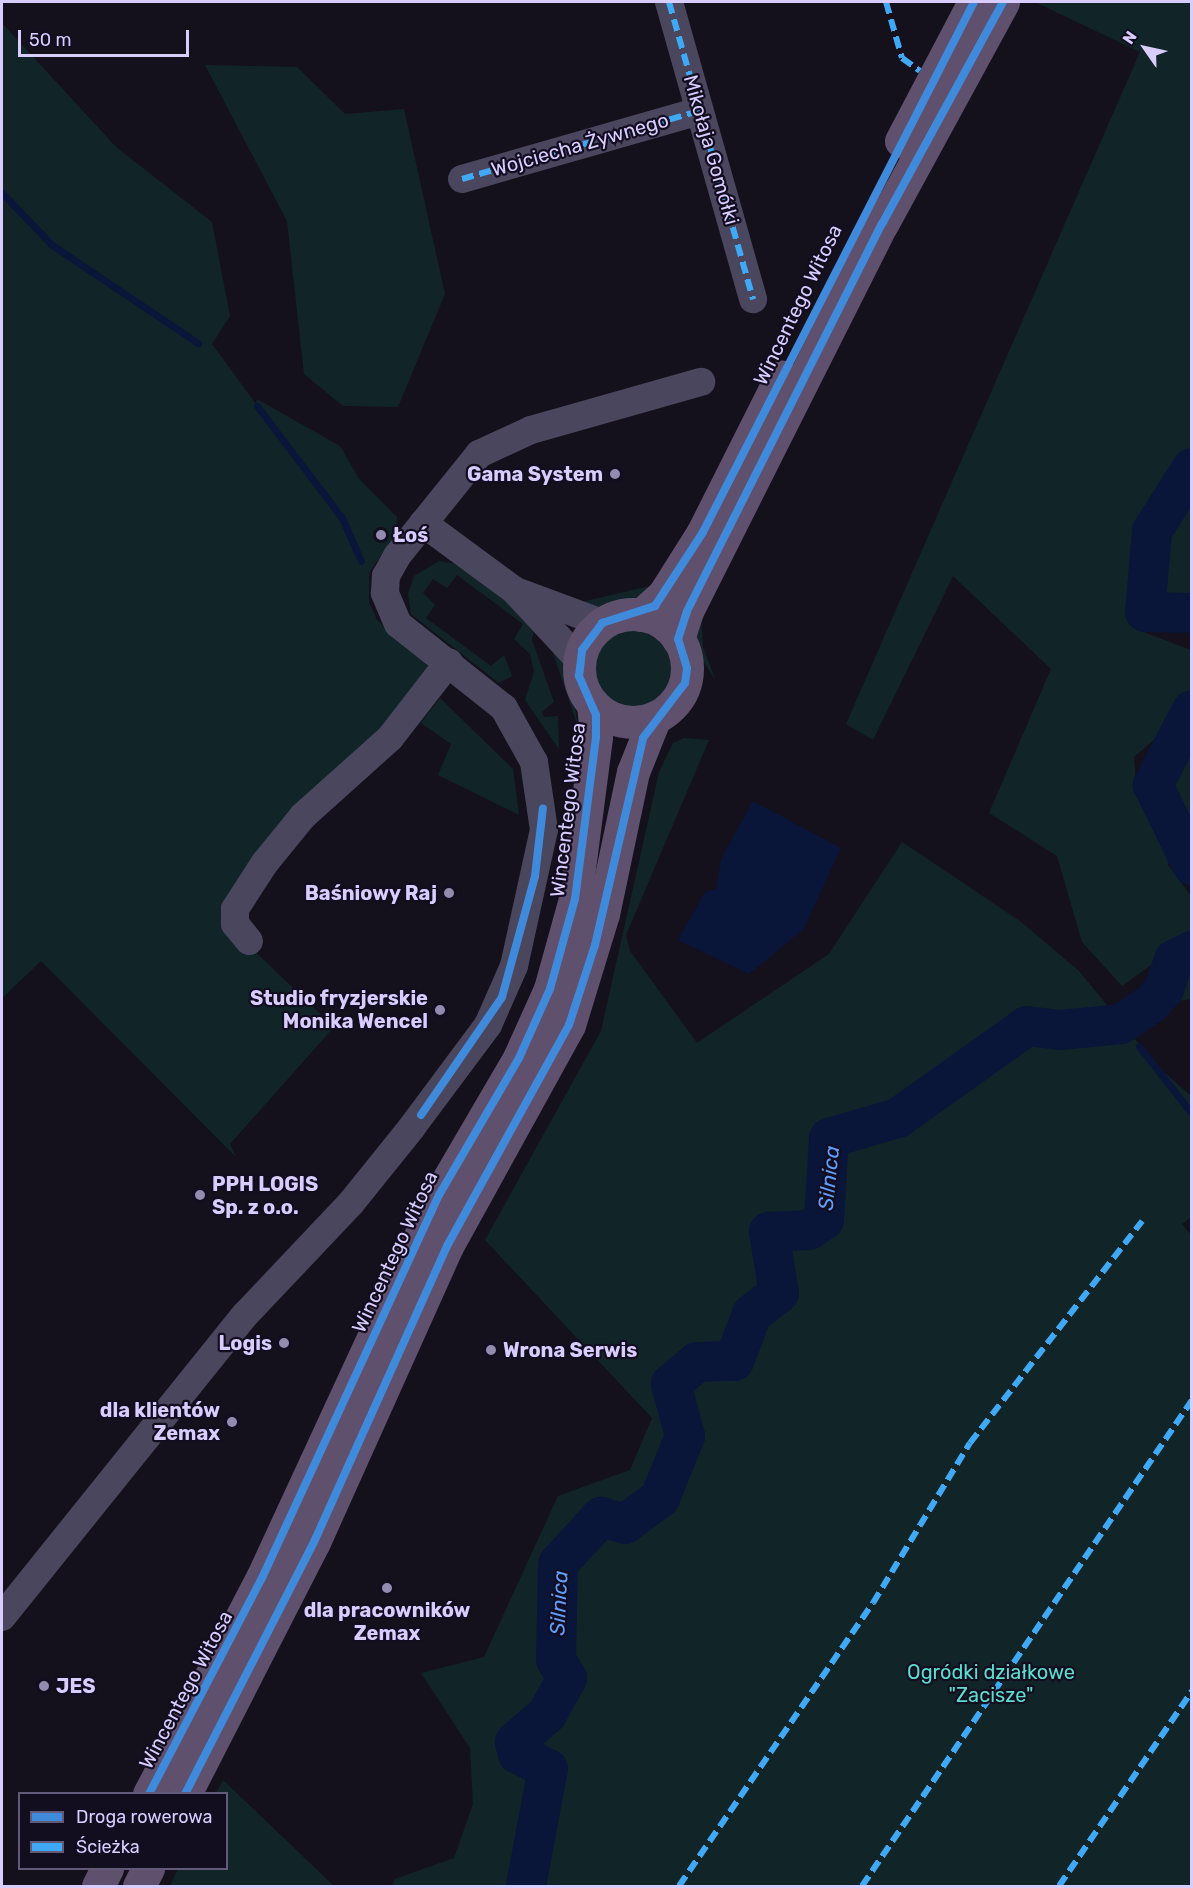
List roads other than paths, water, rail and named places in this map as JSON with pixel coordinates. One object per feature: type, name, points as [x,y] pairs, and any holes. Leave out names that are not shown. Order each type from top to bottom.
[{"type":"main road","name":"Wincentego Witosa","points":[[641,615],[664,594],[703,532],[974,2]]},
{"type":"main road","name":"Wincentego Witosa","points":[[678,639],[687,611],[882,224],[1002,2]]},
{"type":"main road","points":[[186,1792],[314,1542],[447,1246],[569,1025],[601,924],[633,772],[655,717],[678,698],[687,668],[678,639],[656,619],[641,615],[602,623],[579,660],[579,676],[593,704],[622,721],[655,717]]},
{"type":"main road","name":"Wincentego Witosa","points":[[150,1792],[262,1578],[439,1195],[536,1022],[575,899],[596,737],[593,704]]},
{"type":"main road","points":[[98,1887],[106,1870]]},
{"type":"main road","points":[[139,1887],[148,1870]]},
{"type":"street","name":"Mikołaja Gomółki","points":[[669,2],[753,299]]},
{"type":"street","name":"Wojciecha Żywnego","points":[[462,179],[699,111]]},
{"type":"street","points":[[2,1617],[246,1314],[351,1203],[468,1053],[502,997],[544,830],[540,783],[533,758],[504,708],[398,624],[388,608],[386,576],[468,462],[493,446],[701,382]]},
{"type":"street","points":[[423,523],[514,590],[579,660]]},
{"type":"street","points":[[514,590],[602,623]]},
{"type":"street","points":[[249,941],[235,924],[235,909],[264,864],[303,816],[390,738],[449,663]]},
{"type":"water","points":[[753,801],[841,848],[803,930],[749,974],[678,940],[705,892],[716,889],[721,859]]},
{"type":"waterway","points":[[2,193],[52,245],[198,343]]},
{"type":"waterway","points":[[257,406],[342,518],[361,561]]},
{"type":"waterway","name":"Silnica","points":[[1192,468],[1152,531],[1145,612],[1192,613]]},
{"type":"waterway","name":"Silnica","points":[[1192,710],[1153,785],[1192,865]]},
{"type":"waterway","name":"Silnica","points":[[526,1886],[548,1769],[518,1754],[515,1742],[547,1714],[567,1678],[556,1660],[558,1564],[601,1517],[625,1524],[660,1498],[685,1436],[671,1384],[697,1362],[734,1361],[752,1314],[779,1293],[769,1232],[809,1230],[824,1220],[829,1138],[898,1118],[1027,1026],[1061,1030],[1121,1024],[1151,1004],[1164,989],[1174,960],[1192,951]]},
{"type":"waterway","name":"Silnica","points":[[1121,1024],[1126,1029]]},
{"type":"waterway","points":[[1139,1046],[1192,1114]]},
{"type":"place","name":"Gama System","points":[[615,474]]},
{"type":"place","name":"Łoś","points":[[381,535]]},
{"type":"place","name":"Baśniowy Raj","points":[[449,893]]},
{"type":"place","name":"Studio fryzjerskie Monika Wencel","points":[[440,1010]]},
{"type":"place","name":"PPH LOGIS Sp. z o.o.","points":[[200,1195]]},
{"type":"place","name":"Logis","points":[[284,1343]]},
{"type":"place","name":"Wrona Serwis","points":[[491,1350]]},
{"type":"place","name":"dla klientów Zemax","points":[[232,1422]]},
{"type":"place","name":"dla pracowników Zemax","points":[[387,1588]]},
{"type":"place","name":"JES","points":[[44,1686]]},
{"type":"park label","name":"Ogródki działkowe \"Zacisze\"","points":[[991,1684]]}]
